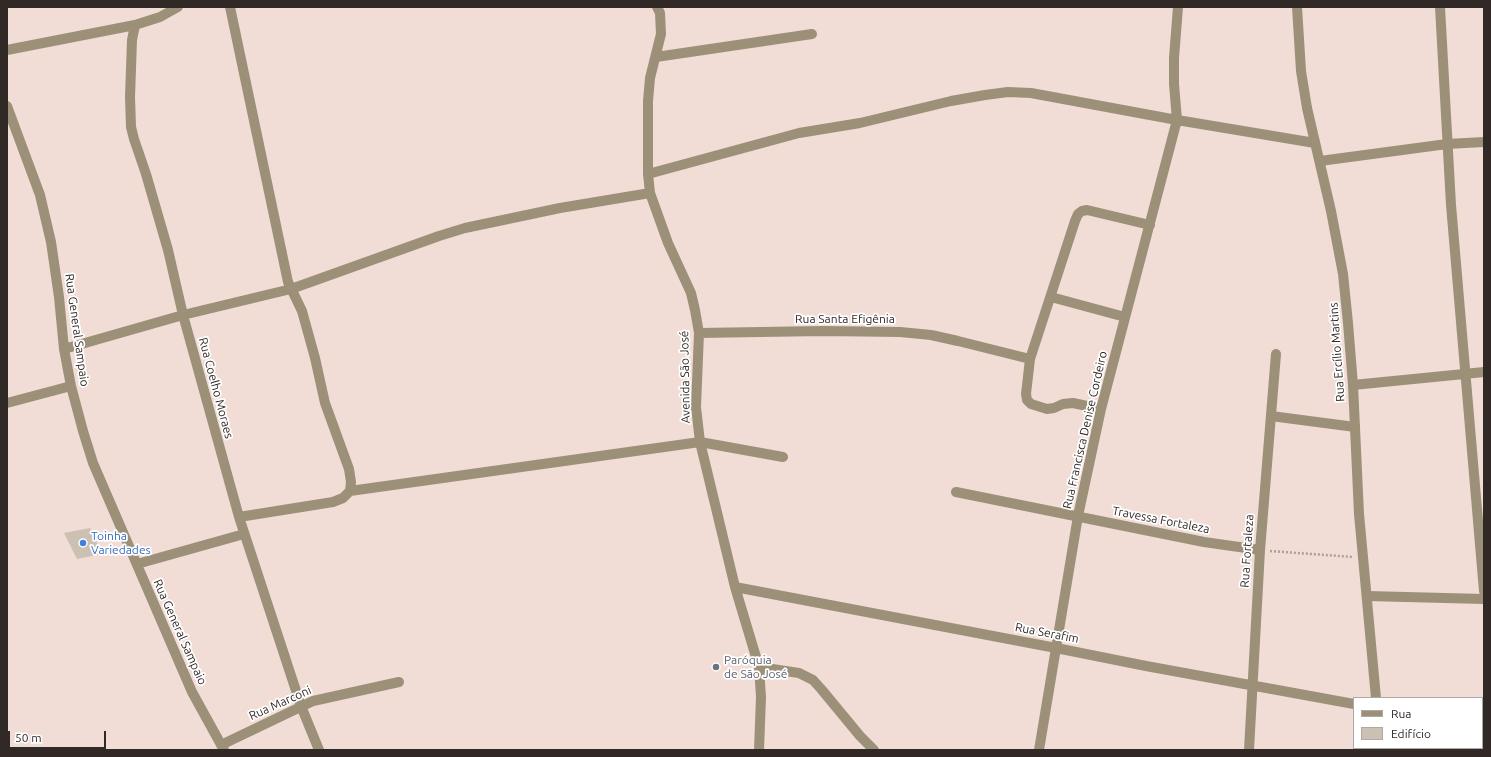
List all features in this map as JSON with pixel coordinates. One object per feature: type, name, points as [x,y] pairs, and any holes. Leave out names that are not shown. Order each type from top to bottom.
[{"type":"street","points":[[7,50],[135,25],[159,12],[178,7]]},
{"type":"street","points":[[230,7],[290,289],[302,311],[312,345],[325,403],[349,469],[351,482],[350,491]]},
{"type":"street","name":"Avenida São José","points":[[657,7],[660,19],[661,34],[650,78],[648,101],[648,174],[650,193],[668,243],[691,293],[699,333],[696,407],[700,442],[735,587],[759,667],[761,697],[759,750]]},
{"type":"street","name":"Rua Francisca Denise Cordeiro","points":[[1039,750],[1078,516],[1101,409],[1177,120],[1174,84],[1174,58],[1178,7]]},
{"type":"street","name":"Rua Ercílio Martins","points":[[1297,7],[1301,71],[1343,274],[1353,385],[1359,514],[1376,697]]},
{"type":"street","points":[[1440,7],[1447,144],[1484,591]]},
{"type":"street","name":"Rua Coelho Moraes","points":[[135,25],[131,56],[131,127],[168,250],[183,315],[244,534],[301,706],[319,750]]},
{"type":"street","points":[[656,57],[812,34]]},
{"type":"street","points":[[648,174],[792,135],[860,123],[951,101],[1000,93],[1031,93],[1177,120],[1315,143]]},
{"type":"street","name":"Rua General Sampaio","points":[[7,107],[40,195],[52,242],[64,349],[71,386],[93,463],[192,692],[222,748]]},
{"type":"street","points":[[1320,161],[1447,144],[1484,142]]},
{"type":"street","points":[[64,349],[183,315],[290,289],[465,228],[560,208],[650,193]]},
{"type":"street","points":[[1101,409],[1073,403],[1063,404],[1047,409],[1031,404],[1027,400],[1026,394],[1030,359],[1075,220],[1082,211],[1087,210],[1150,225]]},
{"type":"street","points":[[1051,297],[1125,317]]},
{"type":"street","name":"Rua Santa Efigênia","points":[[699,333],[823,331],[900,332],[931,335],[990,348],[1030,359]]},
{"type":"street","name":"Rua Fortaleza","points":[[1249,750],[1260,550],[1276,354]]},
{"type":"street","points":[[1353,385],[1484,372]]},
{"type":"street","points":[[7,403],[71,386]]},
{"type":"street","points":[[1271,416],[1355,427]]},
{"type":"street","points":[[239,517],[333,502],[343,498],[350,491],[700,442],[783,457]]},
{"type":"street","name":"Travessa Fortaleza","points":[[956,492],[1204,542],[1260,550]]},
{"type":"street","points":[[136,564],[244,534]]},
{"type":"street","name":"Rua Serafim","points":[[735,587],[1146,666],[1353,704]]},
{"type":"street","points":[[1367,596],[1484,599]]},
{"type":"street","points":[[759,667],[799,673],[813,680],[860,736],[874,750]]},
{"type":"street","name":"Rua Marconi","points":[[222,748],[301,706],[333,696],[399,682]]},
{"type":"path","points":[[1260,550],[1364,558]]},
{"type":"building","name":"Toinha Variedades","points":[[90,528],[102,554],[77,559],[64,533]]},
{"type":"place","name":"Toinha Variedades","points":[[83,543]]},
{"type":"place","name":"Paróquia de São José","points":[[716,667]]}]
